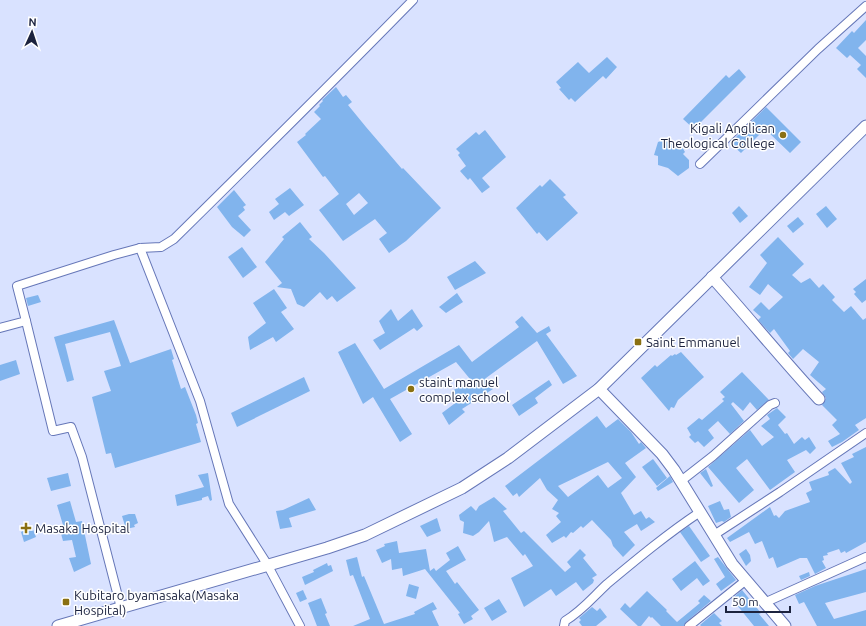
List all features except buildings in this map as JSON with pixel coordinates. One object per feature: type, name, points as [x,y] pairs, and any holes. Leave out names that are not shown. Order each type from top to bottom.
[{"type":"street","points":[[121,608],[82,457],[71,428],[53,431],[17,286],[140,248],[161,247],[174,239],[296,120],[413,0]]},
{"type":"street","points":[[700,164],[818,49],[866,6]]},
{"type":"street","points":[[58,626],[267,564],[327,548],[365,534],[462,488],[508,458],[599,389],[866,126]]},
{"type":"street","points":[[140,248],[200,401],[229,504],[267,564],[300,626]]},
{"type":"street","points":[[712,277],[759,329],[786,364],[819,399]]},
{"type":"street","points":[[0,328],[26,322]]},
{"type":"street","points":[[599,389],[662,454],[745,581],[785,626]]},
{"type":"street","points":[[681,481],[775,403]]},
{"type":"street","points":[[714,535],[780,492],[866,432]]},
{"type":"street","points":[[564,626],[565,621],[574,616],[607,585],[658,542],[700,512]]},
{"type":"street","points":[[764,603],[866,558]]},
{"type":"street","points":[[689,626],[745,581]]},
{"type":"place","name":"Kigali Anglican Theological College","points":[[783,135]]},
{"type":"place","name":"Saint Emmanuel","points":[[638,342]]},
{"type":"place","name":"staint manuel complex school","points":[[411,389]]},
{"type":"place","name":"Masaka Hospital","points":[[26,528]]},
{"type":"place","name":"Kubitaro byamasaka(Masaka Hospital)","points":[[66,602]]}]
